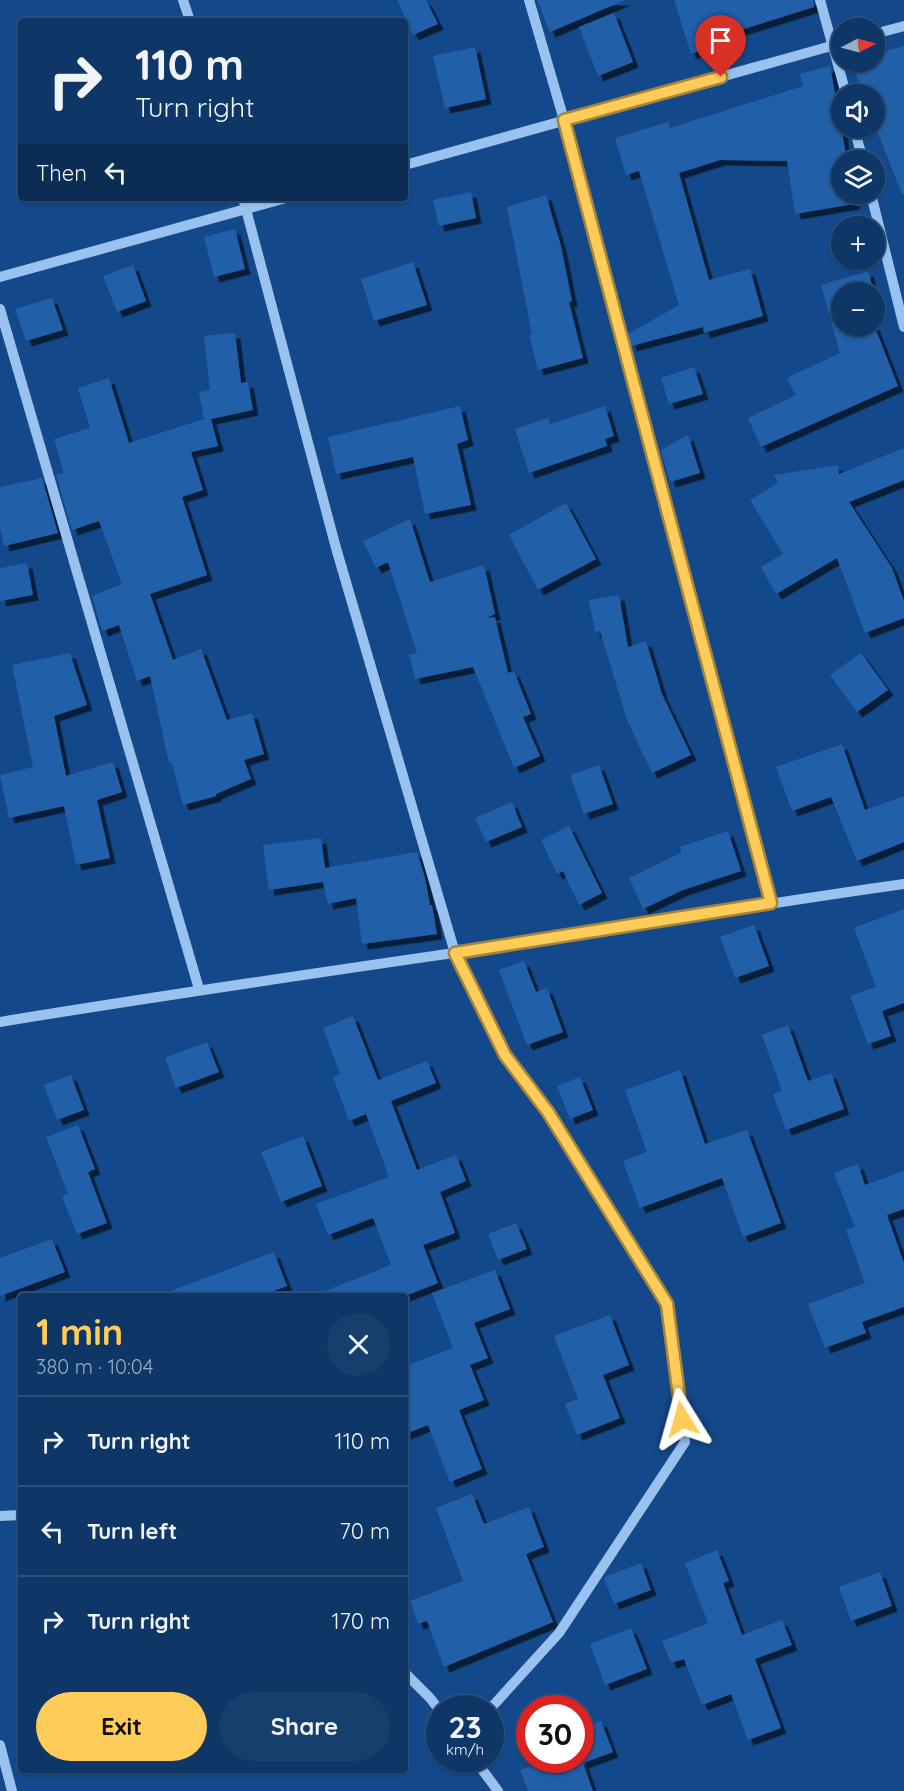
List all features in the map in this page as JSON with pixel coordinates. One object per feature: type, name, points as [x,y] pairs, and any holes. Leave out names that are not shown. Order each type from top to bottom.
[{"type":"street","points":[[183,0],[189,18]]},
{"type":"street","points":[[529,0],[564,120],[771,903]]},
{"type":"street","points":[[820,0],[831,27]]},
{"type":"street","points":[[885,31],[904,26]]},
{"type":"street","points":[[408,164],[831,46]]},
{"type":"street","points":[[0,278],[245,203],[261,201]]},
{"type":"street","points":[[245,203],[336,548],[455,953],[505,1055],[548,1112],[667,1304],[686,1442],[559,1633],[503,1695]]},
{"type":"street","points":[[873,204],[904,327]]},
{"type":"street","points":[[0,309],[199,989]]},
{"type":"street","points":[[0,1022],[199,989],[455,953],[904,884]]},
{"type":"street","points":[[0,1516],[18,1515]]},
{"type":"street","points":[[408,1676],[427,1695]]},
{"type":"street","points":[[0,1745],[12,1791]]},
{"type":"street","points":[[485,1773],[498,1791]]},
{"type":"building","points":[[397,0],[426,0],[438,24],[413,35],[408,18],[405,18]]},
{"type":"building","points":[[537,0],[625,0],[550,32]]},
{"type":"building","points":[[674,0],[813,0],[814,7],[731,33],[733,40],[691,54]]},
{"type":"building","points":[[614,13],[633,62],[598,76],[579,27]]},
{"type":"building","points":[[904,46],[904,194],[902,194],[880,138],[885,138],[885,84],[860,84],[855,72],[885,72],[885,51]]},
{"type":"building","points":[[475,47],[486,99],[445,108],[433,56]]},
{"type":"building","points":[[830,66],[833,84],[831,84],[831,138],[843,138],[845,150],[831,150],[831,204],[854,204],[795,214],[787,161],[720,160],[679,173],[709,280],[750,269],[763,316],[704,333],[703,327],[631,346],[628,334],[679,305],[639,171],[626,175],[615,138],[668,122],[670,128],[803,86],[800,74]]},
{"type":"building","points":[[471,192],[476,218],[439,226],[433,200]]},
{"type":"building","points":[[546,195],[561,246],[572,301],[569,302],[583,358],[538,370],[529,335],[532,334],[507,207]]},
{"type":"building","points":[[235,229],[245,269],[214,277],[204,237]]},
{"type":"building","points":[[413,262],[427,305],[374,321],[361,279]]},
{"type":"building","points":[[133,265],[146,301],[117,312],[103,276]]},
{"type":"building","points":[[868,271],[871,282],[831,282]]},
{"type":"building","points":[[831,282],[831,321],[821,285]]},
{"type":"building","points":[[52,298],[63,330],[26,341],[15,309]]},
{"type":"building","points":[[235,333],[241,383],[248,382],[253,410],[211,419],[218,446],[191,452],[203,490],[182,497],[207,575],[150,594],[173,660],[201,649],[227,720],[252,713],[264,754],[244,760],[251,779],[216,796],[183,805],[172,763],[169,763],[150,676],[137,681],[119,625],[103,631],[101,627],[92,596],[122,584],[99,521],[72,530],[56,474],[64,473],[54,439],[90,428],[78,388],[109,378],[129,443],[204,419],[199,392],[210,390],[204,336]]},
{"type":"building","points":[[835,336],[878,336],[898,386],[761,447],[748,418],[796,395],[787,378],[840,353]]},
{"type":"building","points":[[694,367],[703,394],[669,404],[661,378]]},
{"type":"building","points":[[460,406],[468,440],[457,444],[471,505],[425,514],[413,457],[336,474],[328,437]]},
{"type":"building","points":[[605,406],[614,436],[605,439],[607,446],[529,473],[515,429],[548,418],[550,424]]},
{"type":"building","points":[[688,435],[700,473],[670,482],[661,450]]},
{"type":"building","points":[[904,448],[904,480],[849,502],[892,568],[904,601],[904,618],[865,633],[837,558],[776,594],[761,567],[783,554],[750,500],[778,483],[774,475],[838,465],[839,474]]},
{"type":"building","points":[[42,478],[58,533],[4,546],[0,528],[0,487]]},
{"type":"building","points":[[566,503],[596,559],[538,590],[509,535]]},
{"type":"building","points":[[410,519],[430,582],[484,565],[495,614],[486,618],[495,617],[508,673],[514,671],[531,714],[523,717],[540,756],[514,768],[473,667],[415,679],[409,655],[417,653],[388,562],[376,568],[363,541]]},
{"type":"building","points":[[27,563],[33,595],[0,601],[0,568]]},
{"type":"building","points":[[619,595],[628,647],[646,641],[662,694],[691,755],[652,773],[627,720],[600,631],[595,632],[589,600]]},
{"type":"building","points":[[70,653],[87,705],[54,716],[66,776],[113,762],[122,792],[97,800],[110,858],[76,865],[64,806],[9,818],[0,775],[33,767],[12,665]]},
{"type":"building","points":[[861,653],[888,690],[857,712],[830,675]]},
{"type":"building","points":[[842,744],[865,810],[904,796],[904,842],[857,861],[831,797],[792,811],[776,767]]},
{"type":"building","points":[[599,765],[613,804],[584,814],[570,775]]},
{"type":"building","points":[[512,802],[522,827],[486,842],[475,818]]},
{"type":"building","points":[[569,826],[602,893],[579,905],[563,871],[557,874],[541,840]]},
{"type":"building","points":[[728,831],[741,871],[683,890],[643,909],[629,878],[682,852],[680,847]]},
{"type":"building","points":[[321,838],[325,868],[417,852],[430,905],[432,905],[437,934],[362,944],[356,898],[328,904],[323,882],[269,890],[263,845]]},
{"type":"building","points":[[904,909],[904,1003],[882,1011],[891,1036],[868,1044],[850,996],[876,987],[854,928]]},
{"type":"building","points":[[754,925],[769,966],[735,978],[720,937]]},
{"type":"building","points":[[524,961],[536,992],[547,988],[563,1032],[527,1045],[499,970]]},
{"type":"building","points":[[353,1016],[378,1080],[427,1061],[436,1083],[391,1101],[417,1170],[456,1155],[466,1181],[440,1192],[455,1233],[423,1245],[438,1283],[408,1295],[408,1293],[320,1293],[391,1265],[373,1218],[328,1235],[316,1204],[389,1177],[366,1114],[349,1121],[333,1077],[340,1074],[323,1028]]},
{"type":"building","points":[[788,1025],[808,1081],[831,1073],[844,1109],[786,1130],[773,1094],[782,1091],[762,1035]]},
{"type":"building","points":[[207,1042],[219,1072],[176,1088],[165,1058]]},
{"type":"building","points":[[680,1070],[705,1144],[747,1130],[781,1223],[743,1237],[722,1178],[640,1208],[623,1161],[647,1152],[625,1090]]},
{"type":"building","points":[[71,1075],[84,1110],[57,1120],[44,1085]]},
{"type":"building","points":[[580,1077],[593,1110],[570,1119],[557,1086]]},
{"type":"building","points":[[78,1125],[95,1169],[88,1172],[107,1223],[77,1234],[62,1196],[68,1194],[46,1137]]},
{"type":"building","points":[[303,1136],[322,1186],[281,1202],[261,1152]]},
{"type":"building","points":[[858,1164],[865,1185],[904,1171],[904,1209],[887,1215],[904,1263],[904,1307],[862,1322],[866,1333],[825,1348],[808,1304],[865,1283],[846,1230],[855,1227],[834,1173]]},
{"type":"building","points":[[516,1223],[527,1249],[498,1260],[488,1234]]},
{"type":"building","points":[[52,1239],[65,1272],[0,1296],[0,1258]]},
{"type":"building","points":[[274,1252],[287,1286],[268,1293],[166,1293]]},
{"type":"building","points":[[495,1270],[510,1309],[474,1323],[488,1358],[470,1365],[484,1400],[459,1410],[482,1469],[450,1482],[428,1425],[408,1433],[408,1365],[453,1348],[432,1293]]},
{"type":"building","points":[[610,1315],[629,1365],[603,1375],[620,1418],[577,1435],[565,1404],[578,1399],[554,1336]]},
{"type":"building","points":[[472,1494],[484,1524],[529,1507],[544,1547],[526,1554],[553,1622],[444,1667],[427,1621],[418,1624],[410,1601],[463,1581],[436,1508]]},
{"type":"building","points":[[717,1550],[729,1581],[723,1583],[742,1635],[782,1620],[792,1645],[755,1659],[781,1728],[748,1740],[731,1694],[702,1705],[684,1659],[671,1663],[662,1641],[708,1623],[685,1563]]},
{"type":"building","points":[[641,1563],[651,1590],[614,1604],[604,1578]]},
{"type":"building","points":[[880,1572],[892,1606],[851,1621],[839,1587]]},
{"type":"building","points":[[631,1628],[647,1669],[605,1685],[590,1644]]},
{"type":"building","points":[[601,1721],[613,1752],[594,1759],[594,1724]]},
{"type":"building","points":[[521,1773],[587,1773],[593,1791],[528,1791]]},
{"type":"route","points":[[682,1419],[667,1304],[548,1112],[505,1055],[455,953],[771,903],[564,120],[721,77]]}]
